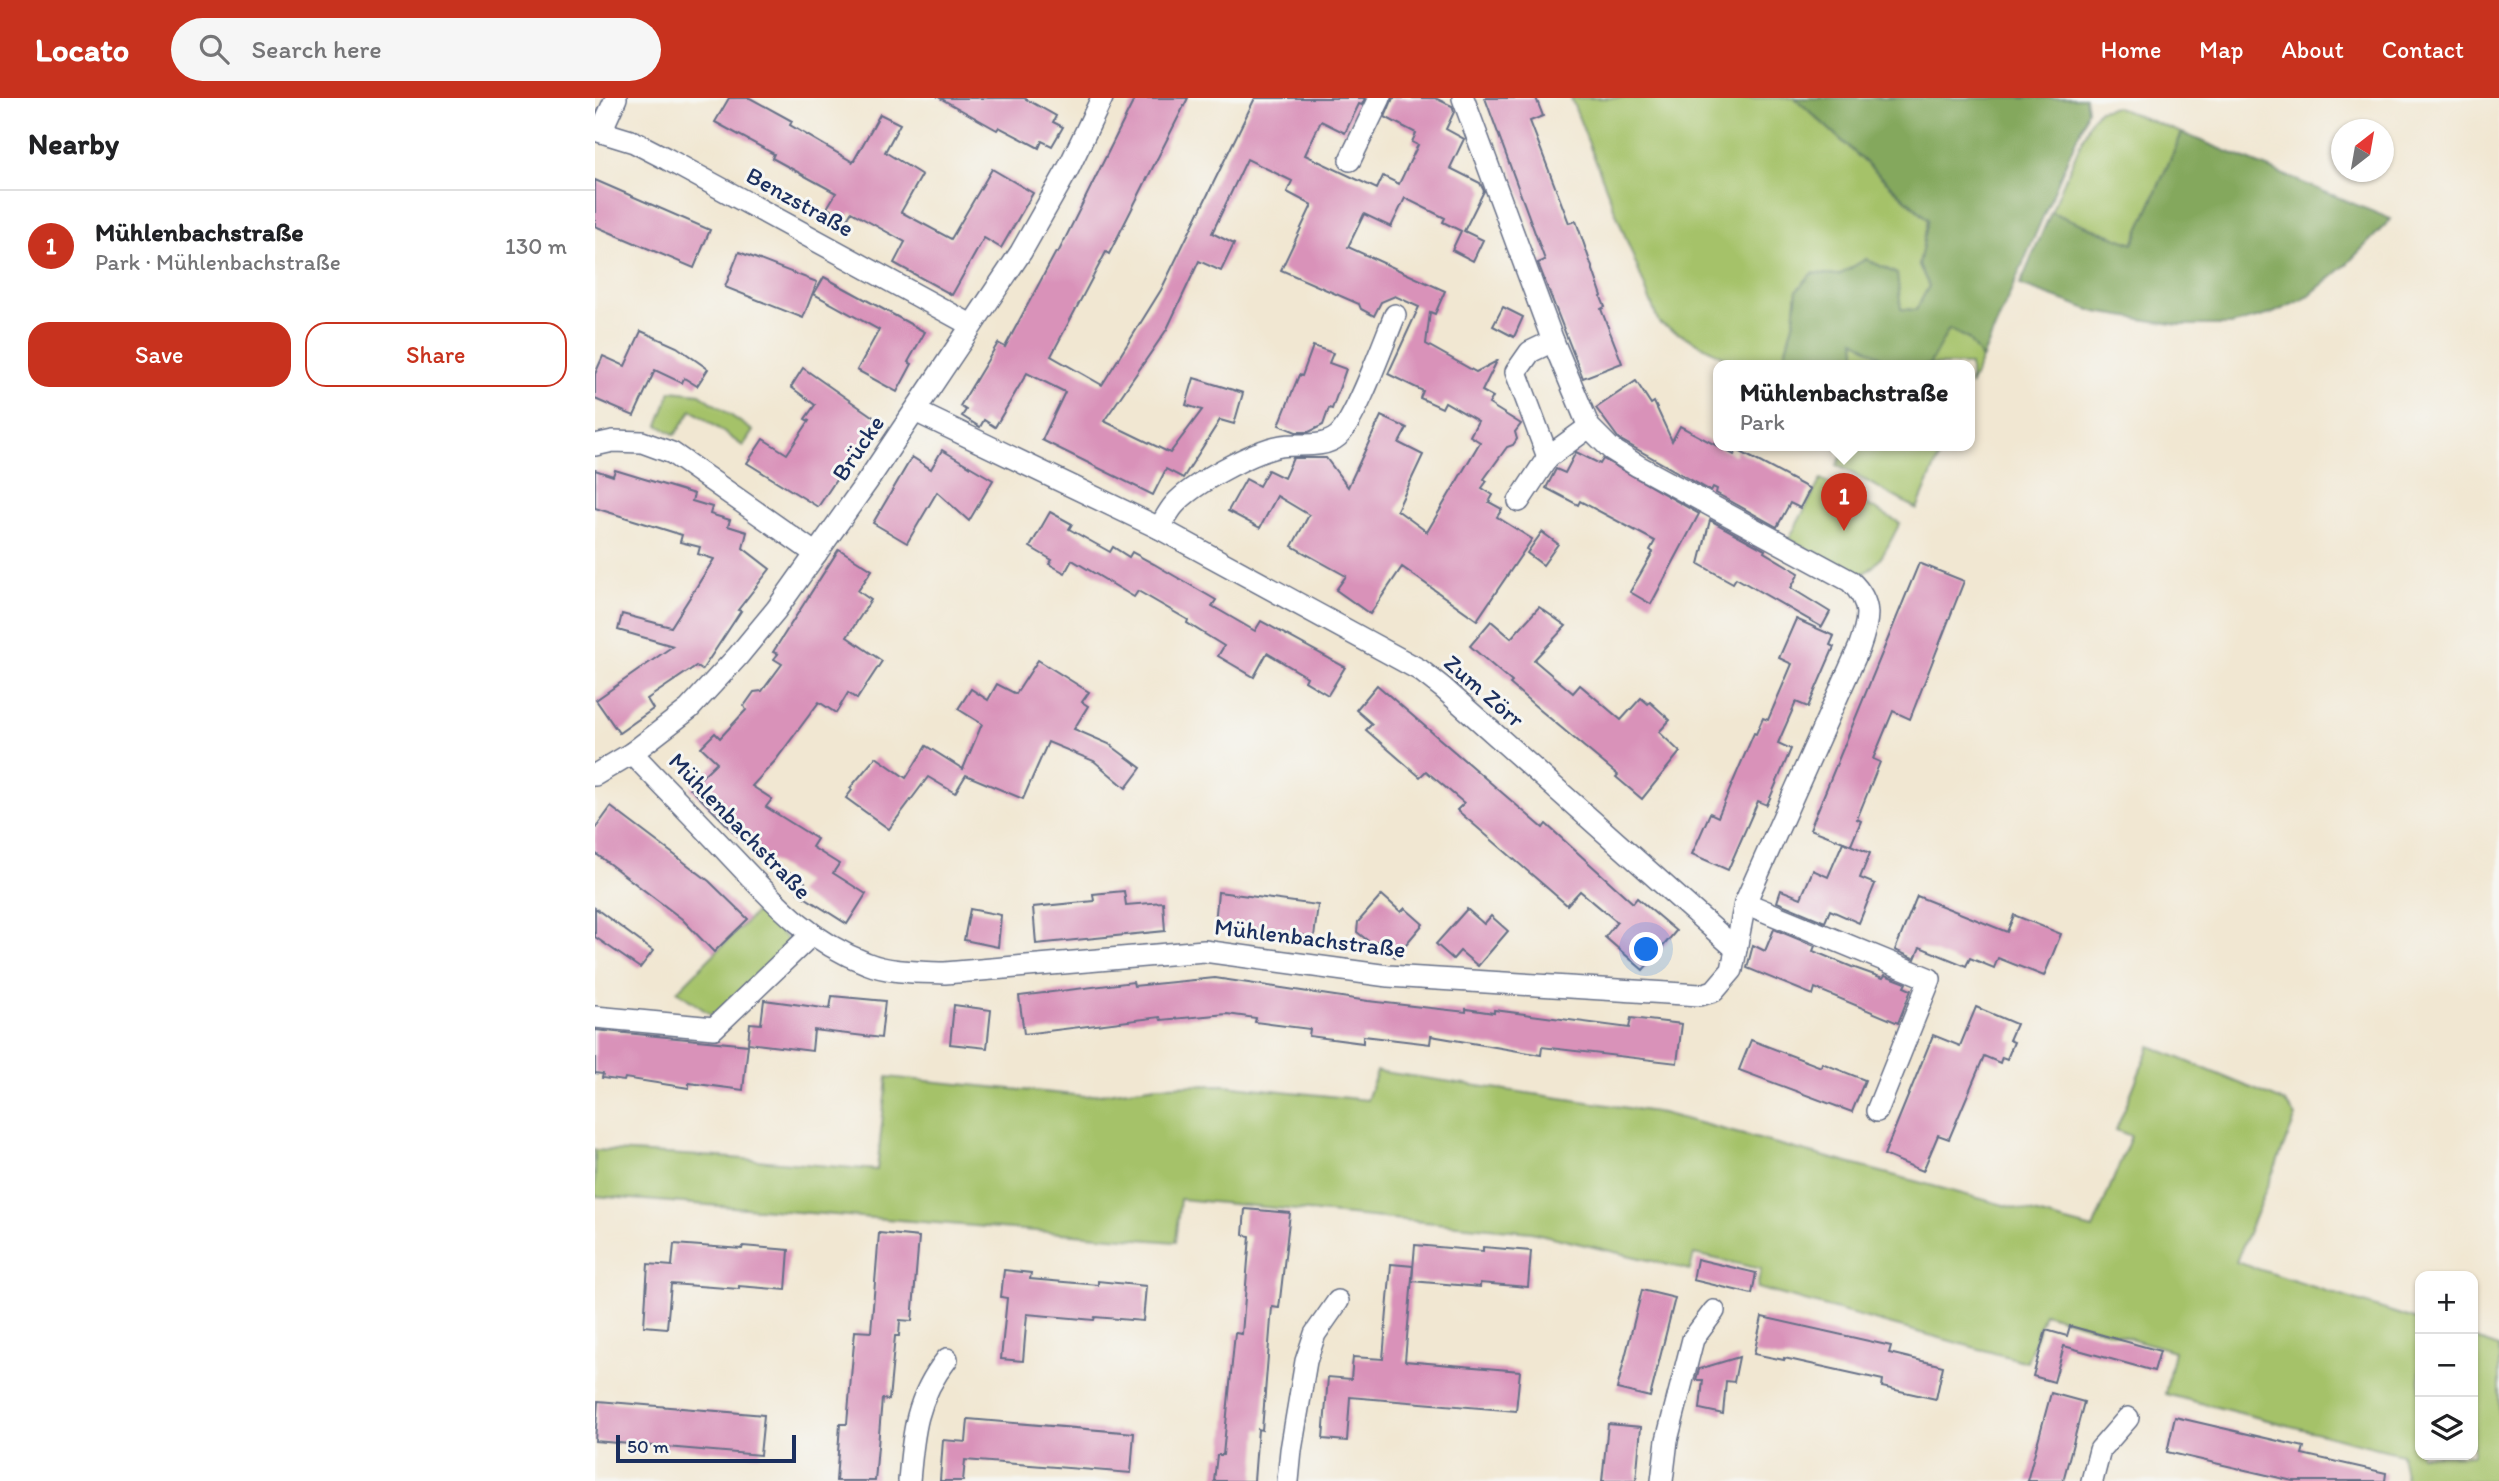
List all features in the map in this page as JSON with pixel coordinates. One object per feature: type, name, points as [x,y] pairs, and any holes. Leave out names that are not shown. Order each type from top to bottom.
[{"type":"street","name":"Benzstraße","points":[[617,98],[598,130],[634,142],[667,159],[971,325]]},
{"type":"street","name":"Brücke","points":[[595,775],[669,726],[708,689],[776,610],[915,411],[1030,237],[1068,169],[1102,98]]},
{"type":"street","points":[[1350,160],[1380,98]]},
{"type":"street","name":"Mühlenbachstraße","points":[[632,753],[779,907],[811,935],[839,952],[869,965],[903,971],[946,973],[1204,951],[1388,976],[1700,995],[1714,991],[1732,970],[1745,903],[1859,648],[1868,624],[1867,607],[1862,592],[1850,581],[1638,466],[1611,449],[1589,428],[1553,341],[1463,98]]},
{"type":"street","points":[[1159,528],[1181,498],[1240,461],[1270,448],[1325,443],[1338,436],[1351,417],[1395,315]]},
{"type":"street","points":[[1548,457],[1516,372],[1521,361],[1530,352],[1553,341]]},
{"type":"street","name":"Zum Zörr","points":[[915,411],[1159,528],[1420,670],[1736,949]]},
{"type":"street","points":[[1518,501],[1548,457],[1589,428]]},
{"type":"street","points":[[595,445],[613,441],[642,442],[672,453],[816,554]]},
{"type":"street","points":[[1745,903],[1930,979],[1877,1111]]},
{"type":"street","name":"Mühlenbachstraße","points":[[595,1017],[714,1028],[811,935]]},
{"type":"street","points":[[1288,1481],[1306,1361],[1315,1334],[1338,1301]]},
{"type":"street","points":[[1662,1481],[1667,1440],[1693,1339],[1714,1311]]},
{"type":"street","points":[[909,1481],[913,1438],[921,1401],[932,1378],[947,1359]]},
{"type":"street","points":[[2092,1481],[2100,1450],[2129,1418]]},
{"type":"green space","points":[[1571,98],[1795,98],[1928,220],[1919,265],[1929,286],[1916,310],[1901,309],[1866,259],[1839,275],[1797,290],[1794,320],[1785,353],[1788,360],[1729,360],[1659,323]]},
{"type":"green space","points":[[1795,98],[2085,98],[2087,109],[2084,121],[1982,359],[1968,339],[1949,329],[1932,360],[1885,360],[1855,340],[1857,360],[1788,360],[1785,353],[1794,320],[1797,290],[1812,273],[1839,275],[1866,259],[1897,274],[1901,309],[1916,310],[1929,286],[1919,265],[1928,219]]},
{"type":"green space","points":[[2116,107],[2182,133],[2133,244],[2051,212],[2091,119],[2100,110]]},
{"type":"green space","points":[[2182,133],[2391,219],[2346,265],[2306,298],[2271,314],[2231,325],[2179,325],[2096,312],[2020,285],[2051,212],[2133,244]]},
{"type":"green space","points":[[1949,329],[1968,339],[1982,359],[1975,375],[1975,360],[1932,360]]},
{"type":"green space","points":[[1855,339],[1885,360],[1857,360]]},
{"type":"green space","points":[[671,391],[700,394],[753,431],[743,446],[692,410],[675,435],[658,425]]},
{"type":"green space","points":[[1845,451],[1941,451],[1917,509],[1837,465]]},
{"type":"green space","points":[[1821,479],[1900,523],[1878,561],[1857,576],[1789,539]]},
{"type":"green space","points":[[758,910],[790,942],[714,1017],[677,991]]},
{"type":"green space","points":[[2150,1046],[2285,1102],[2296,1117],[2236,1262],[2415,1319],[2415,1460],[2478,1460],[2478,1340],[2499,1347],[2499,1481],[2406,1481],[2401,1454],[2165,1394],[2174,1351],[2044,1313],[2027,1362],[1757,1288],[1761,1269],[1694,1254],[1690,1270],[1531,1232],[1180,1199],[1175,1242],[595,1196],[595,1150],[877,1170],[887,1077],[1085,1096],[1157,1086],[1224,1085],[1367,1100],[1377,1071],[1662,1113],[2093,1229],[2131,1136],[2116,1130]]},
{"type":"building","points":[[729,98],[750,98],[792,121],[790,125],[853,162],[880,114],[900,124],[885,152],[922,175],[901,212],[951,239],[992,169],[1033,193],[1001,248],[984,238],[952,295],[894,263],[905,242],[851,212],[847,219],[827,208],[836,193],[772,158],[774,154],[715,122]]},
{"type":"building","points":[[940,98],[1024,98],[1056,116],[1053,122],[1063,127],[1052,146],[1042,141],[1039,148],[999,127],[997,130]]},
{"type":"building","points":[[1135,98],[1188,98],[1109,254],[1106,252],[1051,356],[1102,385],[1161,290],[1255,98],[1365,98],[1362,105],[1359,104],[1345,133],[1321,121],[1305,155],[1377,189],[1383,176],[1399,184],[1418,145],[1412,142],[1416,133],[1385,117],[1393,98],[1435,98],[1452,106],[1454,112],[1446,129],[1464,139],[1450,168],[1480,183],[1484,191],[1464,231],[1483,240],[1473,261],[1452,250],[1461,231],[1443,222],[1445,218],[1405,198],[1391,227],[1364,214],[1348,247],[1445,291],[1435,314],[1430,312],[1426,344],[1476,372],[1497,361],[1482,391],[1493,397],[1489,404],[1521,424],[1515,432],[1517,439],[1513,445],[1507,447],[1484,479],[1487,481],[1482,488],[1493,495],[1489,502],[1502,509],[1497,517],[1532,539],[1477,620],[1402,567],[1370,614],[1336,590],[1346,576],[1292,546],[1309,515],[1277,496],[1260,528],[1228,511],[1246,479],[1259,486],[1268,470],[1284,478],[1293,458],[1326,458],[1348,487],[1381,416],[1407,428],[1399,443],[1423,455],[1397,510],[1427,532],[1480,442],[1470,436],[1478,421],[1445,402],[1442,408],[1420,398],[1423,391],[1388,374],[1419,307],[1395,296],[1381,302],[1374,316],[1361,309],[1359,304],[1281,270],[1312,205],[1287,192],[1292,181],[1247,159],[1212,233],[1234,244],[1221,271],[1199,261],[1167,329],[1104,421],[1170,453],[1202,410],[1186,405],[1194,378],[1243,393],[1234,424],[1220,420],[1183,478],[1166,469],[1153,495],[1042,440],[1065,392],[1027,373],[995,427],[984,420],[980,427],[962,416],[966,410],[960,406],[998,343],[1005,347],[1056,252],[1058,253]]},
{"type":"building","points":[[1485,98],[1536,98],[1543,116],[1530,121],[1569,223],[1576,221],[1602,296],[1605,307],[1601,309],[1622,363],[1583,378],[1538,263],[1545,260]]},
{"type":"building","points":[[595,180],[710,230],[694,268],[595,226]]},
{"type":"building","points":[[739,252],[817,282],[803,318],[725,287]]},
{"type":"building","points":[[824,277],[925,332],[908,362],[912,364],[897,392],[857,370],[879,330],[814,294]]},
{"type":"building","points":[[1503,307],[1523,317],[1514,337],[1493,326]]},
{"type":"building","points":[[641,331],[677,347],[708,369],[697,386],[684,378],[682,383],[655,370],[634,416],[595,399],[595,374],[603,356],[625,366]]},
{"type":"building","points":[[1313,346],[1333,353],[1329,363],[1346,369],[1332,409],[1329,408],[1323,425],[1309,432],[1296,432],[1279,425]]},
{"type":"building","points":[[803,368],[879,421],[818,507],[747,463],[763,439],[787,454],[809,421],[805,419],[815,405],[791,387]]},
{"type":"building","points":[[1636,381],[1651,404],[1654,402],[1672,441],[1680,426],[1713,444],[1713,451],[1727,451],[1734,455],[1739,451],[1810,489],[1800,508],[1790,503],[1777,527],[1716,493],[1717,489],[1713,487],[1711,491],[1619,439],[1596,408]]},
{"type":"building","points":[[942,450],[993,480],[969,521],[937,492],[907,543],[873,523],[912,457],[931,469]]},
{"type":"building","points":[[1576,452],[1600,464],[1603,459],[1699,514],[1651,604],[1630,592],[1653,552],[1650,550],[1655,541],[1580,501],[1578,505],[1546,488],[1556,469],[1565,473]]},
{"type":"building","points":[[595,470],[613,476],[615,470],[694,494],[692,501],[712,507],[710,514],[730,520],[728,526],[747,532],[743,548],[770,569],[738,610],[741,611],[702,670],[696,666],[647,699],[653,709],[619,733],[596,700],[673,646],[618,630],[622,614],[671,627],[714,559],[698,554],[700,547],[680,542],[682,535],[595,508]]},
{"type":"building","points":[[1050,512],[1072,524],[1069,529],[1110,552],[1113,547],[1129,557],[1132,552],[1154,564],[1216,600],[1212,606],[1255,631],[1261,621],[1345,667],[1328,695],[1305,681],[1307,677],[1267,653],[1254,677],[1218,656],[1224,646],[1187,623],[1188,620],[1138,591],[1134,597],[1072,560],[1065,573],[1049,564],[1052,560],[1030,547]]},
{"type":"building","points":[[1710,520],[1765,550],[1764,552],[1799,573],[1791,588],[1830,612],[1822,627],[1736,578],[1733,583],[1699,564]]},
{"type":"building","points":[[1542,532],[1558,544],[1543,565],[1527,553]]},
{"type":"building","points":[[839,549],[872,570],[858,591],[871,600],[847,637],[882,661],[857,699],[848,693],[836,713],[819,702],[775,761],[752,786],[772,799],[766,807],[817,839],[812,847],[839,864],[833,873],[866,894],[847,924],[798,893],[805,882],[748,846],[690,788],[717,762],[701,747],[715,733],[720,738],[746,710],[744,706],[754,692],[762,691],[782,664],[774,659],[778,654],[773,652]]},
{"type":"building","points":[[1919,563],[1964,581],[1910,719],[1893,711],[1873,759],[1880,762],[1857,819],[1861,821],[1851,845],[1810,829]]},
{"type":"building","points":[[1539,607],[1566,626],[1534,660],[1573,693],[1580,685],[1621,720],[1641,698],[1648,704],[1650,702],[1670,720],[1659,732],[1680,752],[1642,799],[1470,646],[1491,621],[1511,638]]},
{"type":"building","points":[[1796,619],[1834,636],[1830,645],[1834,647],[1808,707],[1796,702],[1778,743],[1791,749],[1767,805],[1758,801],[1728,870],[1692,854],[1710,813],[1718,817],[1754,733],[1756,734],[1763,718],[1768,720],[1792,664],[1779,658]]},
{"type":"building","points":[[1038,660],[1089,692],[1082,702],[1088,706],[1074,729],[1109,744],[1141,768],[1126,788],[1094,761],[1048,742],[1023,799],[966,775],[955,793],[928,777],[889,829],[846,798],[852,790],[850,788],[876,757],[906,778],[926,746],[963,769],[982,724],[958,709],[971,689],[988,700],[997,684],[1016,694]]},
{"type":"building","points":[[1377,685],[1543,828],[1546,824],[1633,903],[1637,898],[1676,931],[1643,970],[1605,937],[1617,922],[1580,891],[1567,905],[1457,810],[1464,803],[1426,771],[1420,777],[1366,730],[1372,724],[1356,710]]},
{"type":"building","points":[[611,807],[709,881],[748,919],[714,952],[682,919],[595,853],[595,829]]},
{"type":"building","points":[[1843,842],[1870,853],[1860,878],[1875,884],[1859,923],[1830,910],[1825,922],[1777,902],[1781,890],[1801,898],[1813,870],[1828,877]]},
{"type":"building","points":[[1124,891],[1126,905],[1163,902],[1165,931],[1036,944],[1033,907],[1094,901],[1093,894]]},
{"type":"building","points":[[1218,892],[1318,905],[1314,937],[1215,924]]},
{"type":"building","points":[[1382,895],[1401,912],[1405,908],[1423,924],[1395,957],[1376,941],[1372,944],[1357,932],[1358,922]]},
{"type":"building","points":[[1917,896],[2007,932],[2014,915],[2061,934],[2044,976],[1998,958],[1994,968],[1970,958],[1966,966],[1920,947],[1915,959],[1895,950]]},
{"type":"building","points":[[595,908],[653,951],[640,968],[595,937]]},
{"type":"building","points":[[970,909],[1001,915],[998,947],[964,940]]},
{"type":"building","points":[[1467,909],[1484,924],[1491,916],[1508,931],[1478,966],[1460,951],[1453,959],[1436,944]]},
{"type":"building","points":[[1774,929],[1815,946],[1813,951],[1852,967],[1906,983],[1904,987],[1911,990],[1898,1023],[1815,988],[1813,995],[1747,968],[1753,945],[1765,951]]},
{"type":"building","points":[[1215,978],[1368,1001],[1466,1012],[1466,1009],[1494,1013],[1494,1010],[1629,1028],[1631,1018],[1682,1024],[1677,1063],[1542,1047],[1541,1055],[1431,1036],[1430,1044],[1363,1036],[1363,1043],[1309,1036],[1310,1029],[1255,1022],[1256,1018],[1227,1014],[1161,1020],[1160,1017],[1024,1034],[1019,996],[1133,982],[1134,986]]},
{"type":"building","points":[[832,996],[885,1001],[881,1038],[814,1030],[812,1051],[748,1043],[750,1023],[761,1024],[764,1000],[830,1009]]},
{"type":"building","points":[[954,1005],[991,1010],[987,1048],[950,1044]]},
{"type":"building","points":[[1976,1007],[2016,1024],[2009,1040],[2014,1042],[2007,1059],[2002,1057],[2000,1063],[1984,1056],[1949,1139],[1938,1135],[1923,1171],[1884,1155],[1933,1035],[1960,1046]]},
{"type":"building","points":[[595,1030],[748,1045],[743,1090],[689,1083],[689,1088],[625,1078],[624,1081],[602,1078],[603,1074],[595,1073]]},
{"type":"building","points":[[1751,1040],[1821,1067],[1822,1063],[1865,1080],[1852,1112],[1739,1070]]},
{"type":"building","points":[[1245,1209],[1290,1213],[1279,1308],[1272,1307],[1262,1430],[1258,1429],[1254,1481],[1214,1481],[1217,1455],[1223,1455],[1235,1333],[1242,1334],[1250,1236],[1243,1235]]},
{"type":"building","points":[[879,1233],[919,1237],[912,1321],[900,1320],[899,1336],[895,1336],[889,1400],[882,1399],[875,1481],[836,1481],[840,1424],[847,1424],[855,1331],[871,1332]]},
{"type":"building","points":[[674,1244],[789,1250],[786,1290],[671,1284],[667,1328],[644,1326],[648,1264],[672,1266]]},
{"type":"building","points":[[1415,1245],[1483,1251],[1483,1247],[1531,1251],[1528,1287],[1480,1283],[1480,1287],[1412,1281]]},
{"type":"building","points":[[1697,1259],[1756,1273],[1752,1294],[1693,1280]]},
{"type":"building","points":[[1391,1264],[1413,1266],[1405,1361],[1520,1371],[1516,1411],[1350,1397],[1347,1441],[1323,1439],[1328,1377],[1351,1379],[1353,1357],[1383,1359]]},
{"type":"building","points":[[1004,1270],[1031,1273],[1030,1279],[1146,1286],[1143,1321],[1027,1314],[1023,1361],[1001,1359],[1007,1298],[1001,1297]]},
{"type":"building","points":[[1642,1290],[1675,1298],[1650,1397],[1617,1389]]},
{"type":"building","points":[[1762,1317],[1891,1346],[1889,1353],[1943,1366],[1936,1399],[1882,1387],[1883,1380],[1754,1354]]},
{"type":"building","points":[[2070,1326],[2160,1351],[2154,1371],[2064,1346],[2054,1382],[2033,1376],[2046,1330],[2067,1336]]},
{"type":"building","points":[[1739,1357],[1734,1382],[1726,1381],[1723,1414],[1700,1409],[1703,1380],[1696,1380],[1699,1369]]},
{"type":"building","points":[[2051,1393],[2084,1402],[2063,1481],[2027,1481]]},
{"type":"building","points":[[598,1401],[764,1415],[760,1455],[595,1441]]},
{"type":"building","points":[[2175,1417],[2304,1447],[2302,1454],[2386,1473],[2385,1481],[2293,1481],[2167,1452]]},
{"type":"building","points":[[968,1419],[1134,1433],[1131,1473],[965,1460],[963,1481],[940,1481],[943,1440],[966,1442]]},
{"type":"building","points":[[1608,1424],[1641,1427],[1636,1481],[1602,1481]]},
{"type":"place","name":"Mühlenbachstraße","points":[[1844,531]]}]
